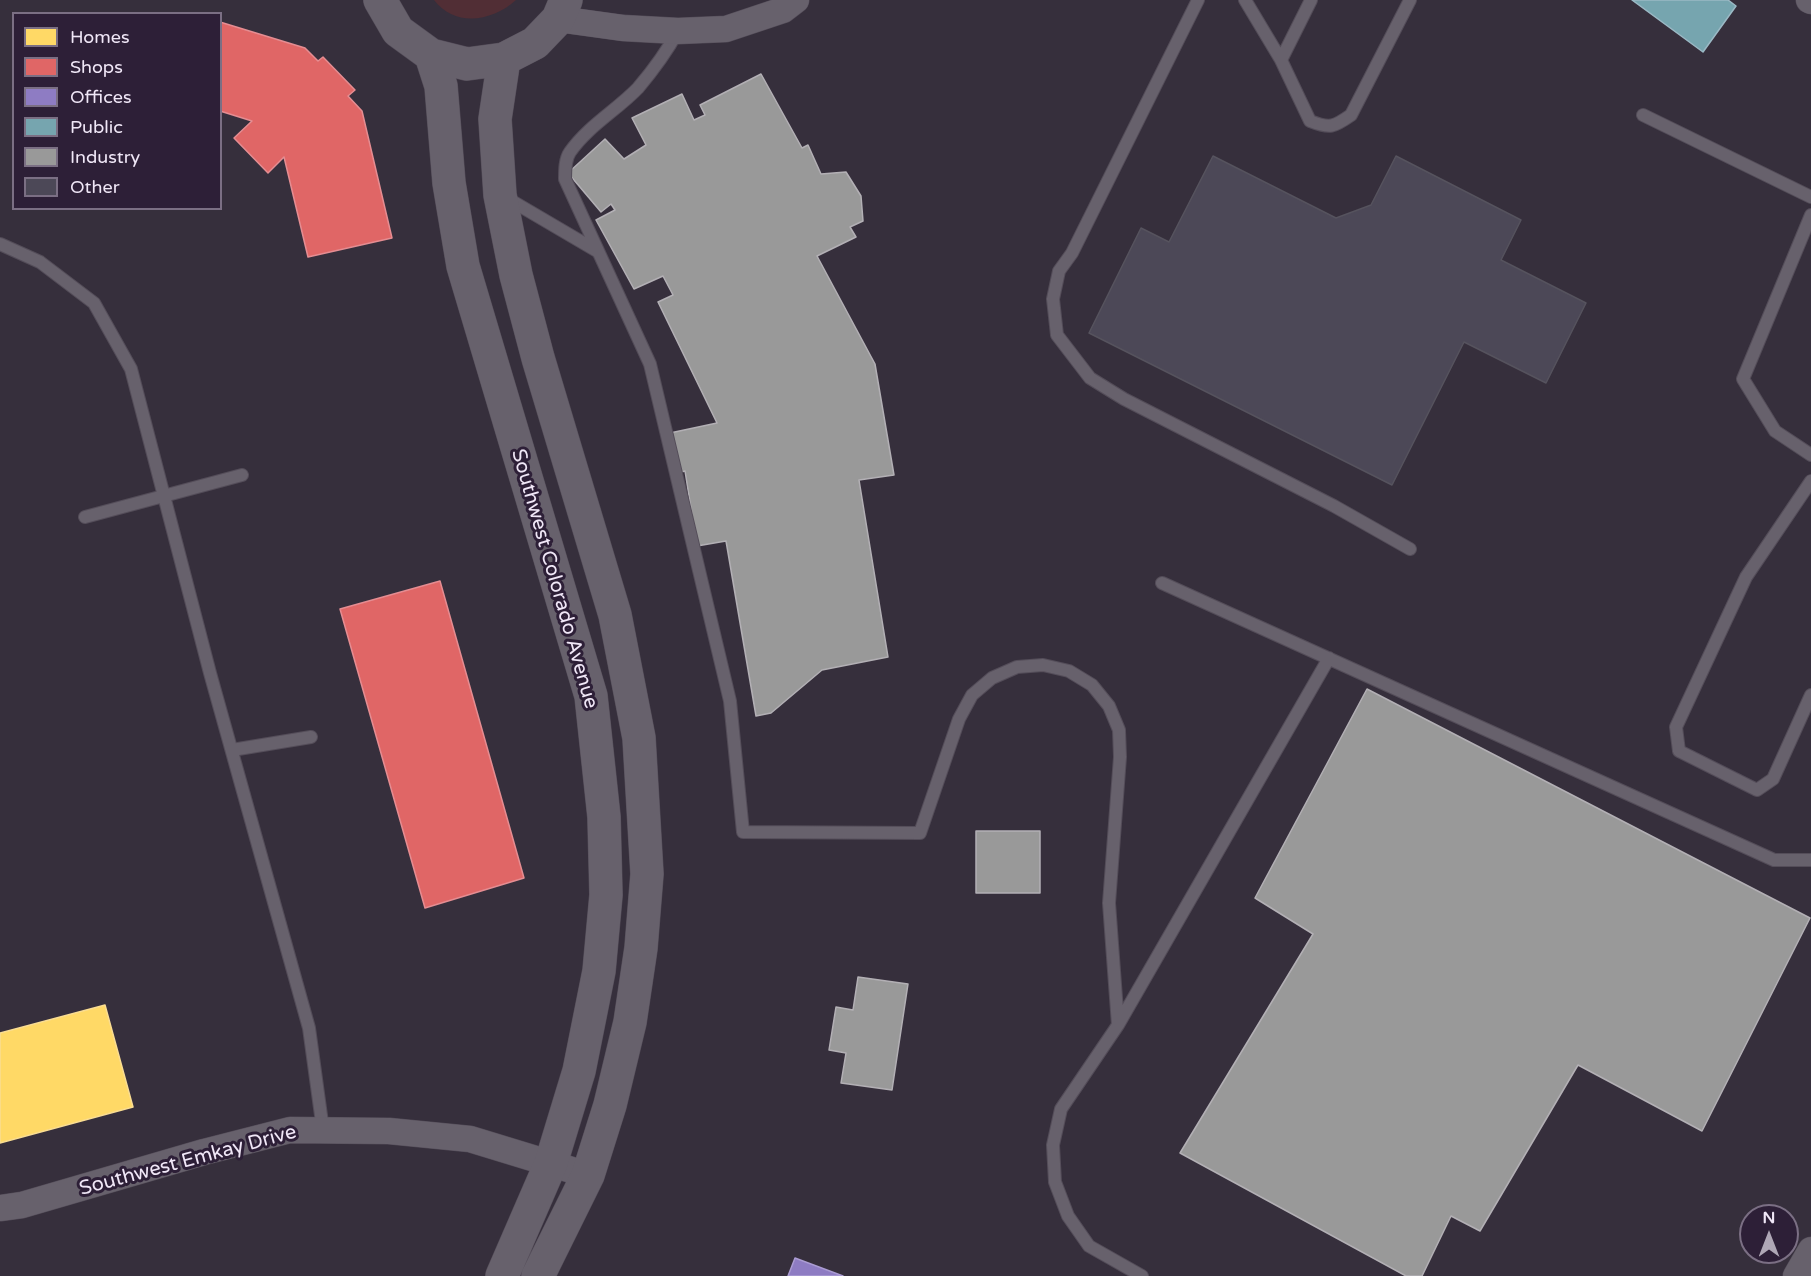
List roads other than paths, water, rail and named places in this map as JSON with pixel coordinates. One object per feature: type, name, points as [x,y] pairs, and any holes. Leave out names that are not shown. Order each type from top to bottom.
[{"type":"main road","points":[[380,0],[398,31],[431,55],[467,64],[504,59],[534,44],[562,9]]},
{"type":"main road","name":"Southwest Colorado Avenue","points":[[431,55],[441,86],[449,183],[463,266],[591,696],[604,817],[606,895],[599,971],[579,1071],[551,1163],[502,1276]]},
{"type":"main road","points":[[504,59],[495,119],[500,195],[516,275],[535,348],[615,615],[639,738],[647,874],[641,948],[630,1022],[610,1105],[588,1175],[538,1276]]},
{"type":"street","points":[[562,9],[623,28],[726,29],[783,10],[796,0]]},
{"type":"street","name":"Southwest Emkay Drive","points":[[0,1208],[22,1205],[290,1130],[389,1131],[470,1139],[588,1175]]},
{"type":"street","points":[[1796,1276],[1811,1250]]},
{"type":"lane","points":[[1198,0],[1072,253],[1059,271],[1053,299],[1057,335],[1090,378],[1124,399],[1334,506],[1410,549]]},
{"type":"lane","points":[[1245,0],[1281,60],[1310,122],[1325,127],[1337,124],[1351,115],[1410,0]]},
{"type":"lane","points":[[1281,60],[1311,0]]},
{"type":"lane","points":[[678,30],[663,59],[636,89],[569,153],[565,166],[565,179],[650,364],[730,702],[743,832],[920,833],[959,718],[972,695],[992,678],[1017,667],[1043,665],[1069,671],[1092,686],[1109,706],[1119,730],[1120,757],[1109,903],[1118,1025]]},
{"type":"lane","points":[[1643,115],[1811,197]]},
{"type":"lane","points":[[500,195],[597,250]]},
{"type":"lane","points":[[1811,215],[1743,379],[1775,431],[1811,455]]},
{"type":"lane","points":[[0,244],[40,262],[94,303],[131,369],[232,750],[309,1028],[323,1130]]},
{"type":"lane","points":[[85,517],[242,475]]},
{"type":"lane","points":[[1811,481],[1746,577],[1676,727],[1679,751],[1757,790],[1773,779],[1811,694]]},
{"type":"lane","points":[[1162,583],[1774,860],[1811,860]]},
{"type":"lane","points":[[1142,1276],[1089,1246],[1068,1216],[1055,1182],[1053,1145],[1061,1109],[1118,1025],[1329,658]]},
{"type":"lane","points":[[232,750],[311,737]]}]
